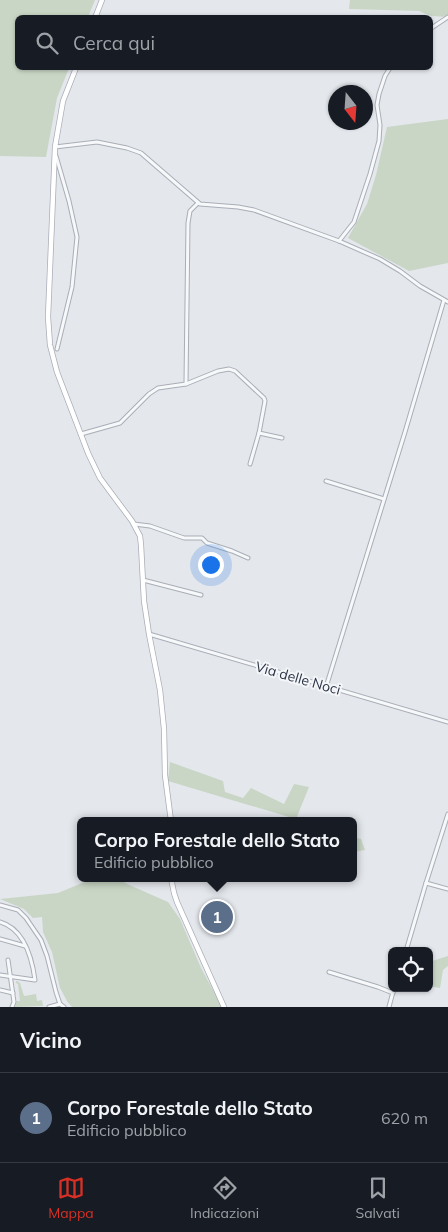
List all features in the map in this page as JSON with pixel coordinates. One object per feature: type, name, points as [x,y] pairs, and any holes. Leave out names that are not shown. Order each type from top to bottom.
[{"type":"main road","points":[[96,15],[102,0]]},
{"type":"main road","points":[[75,70],[63,101],[55,150],[48,317],[50,345],[59,380],[94,468],[134,524],[140,536],[148,634],[160,690],[164,729],[165,775],[170,817]]},
{"type":"main road","points":[[172,882],[174,893],[224,1007]]},
{"type":"street","points":[[433,27],[448,17]]},
{"type":"street","points":[[339,241],[354,222],[370,174],[380,125],[377,106],[379,94],[384,76],[388,70]]},
{"type":"street","points":[[57,349],[72,287],[77,237],[55,150],[97,142],[141,153],[200,204],[254,210],[339,241],[380,259],[446,301],[326,687]]},
{"type":"street","points":[[186,384],[188,223],[190,211],[198,203]]},
{"type":"street","points":[[50,345],[58,343]]},
{"type":"street","points":[[80,434],[120,422],[149,394],[158,388],[186,384],[218,371],[229,369],[235,371],[266,401],[250,464]]},
{"type":"street","points":[[259,433],[282,438]]},
{"type":"street","points":[[326,481],[384,500]]},
{"type":"street","points":[[134,524],[150,526],[184,538],[202,538],[210,544],[248,558]]},
{"type":"street","points":[[143,580],[201,594]]},
{"type":"street","name":"Via delle Noci","points":[[148,634],[448,722]]},
{"type":"street","points":[[407,947],[448,816]]},
{"type":"street","points":[[426,883],[448,890]]},
{"type":"street","points":[[0,905],[18,910],[41,940],[60,1004],[64,1007]]},
{"type":"street","points":[[0,922],[13,927],[25,946],[29,953],[35,980],[0,976]]},
{"type":"street","points":[[0,939],[25,946]]},
{"type":"street","points":[[8,960],[14,1004],[12,1007]]},
{"type":"street","points":[[329,972],[393,993],[389,1007]]},
{"type":"street","points":[[0,990],[13,993]]},
{"type":"street","points":[[50,1007],[60,1004]]},
{"type":"green space","points":[[0,0],[95,0],[89,15],[15,15],[15,70],[68,70],[57,98],[46,157],[0,156]]},
{"type":"green space","points":[[350,0],[448,0],[448,17],[433,16],[419,11],[349,9]]},
{"type":"green space","points":[[448,119],[448,263],[409,271],[348,238],[367,204],[387,127]]},
{"type":"green space","points":[[170,762],[223,781],[225,792],[243,798],[251,788],[284,804],[294,784],[309,787],[297,817],[289,817],[168,781]]},
{"type":"green space","points":[[357,838],[361,839],[365,850],[357,851]]},
{"type":"green space","points":[[84,882],[124,882],[168,902],[180,919],[201,968],[222,1007],[72,1007],[60,988],[52,952],[43,932],[42,917],[33,918],[24,909],[0,899],[58,893]]},
{"type":"green space","points":[[448,956],[448,966],[443,970],[440,988],[433,987],[433,961]]},
{"type":"green space","points":[[16,981],[20,983],[24,996],[36,994],[37,1001],[42,1000],[43,1006],[15,1007],[17,1001],[20,1001]]},
{"type":"place","name":"Corpo Forestale dello Stato","points":[[217,917]]}]
